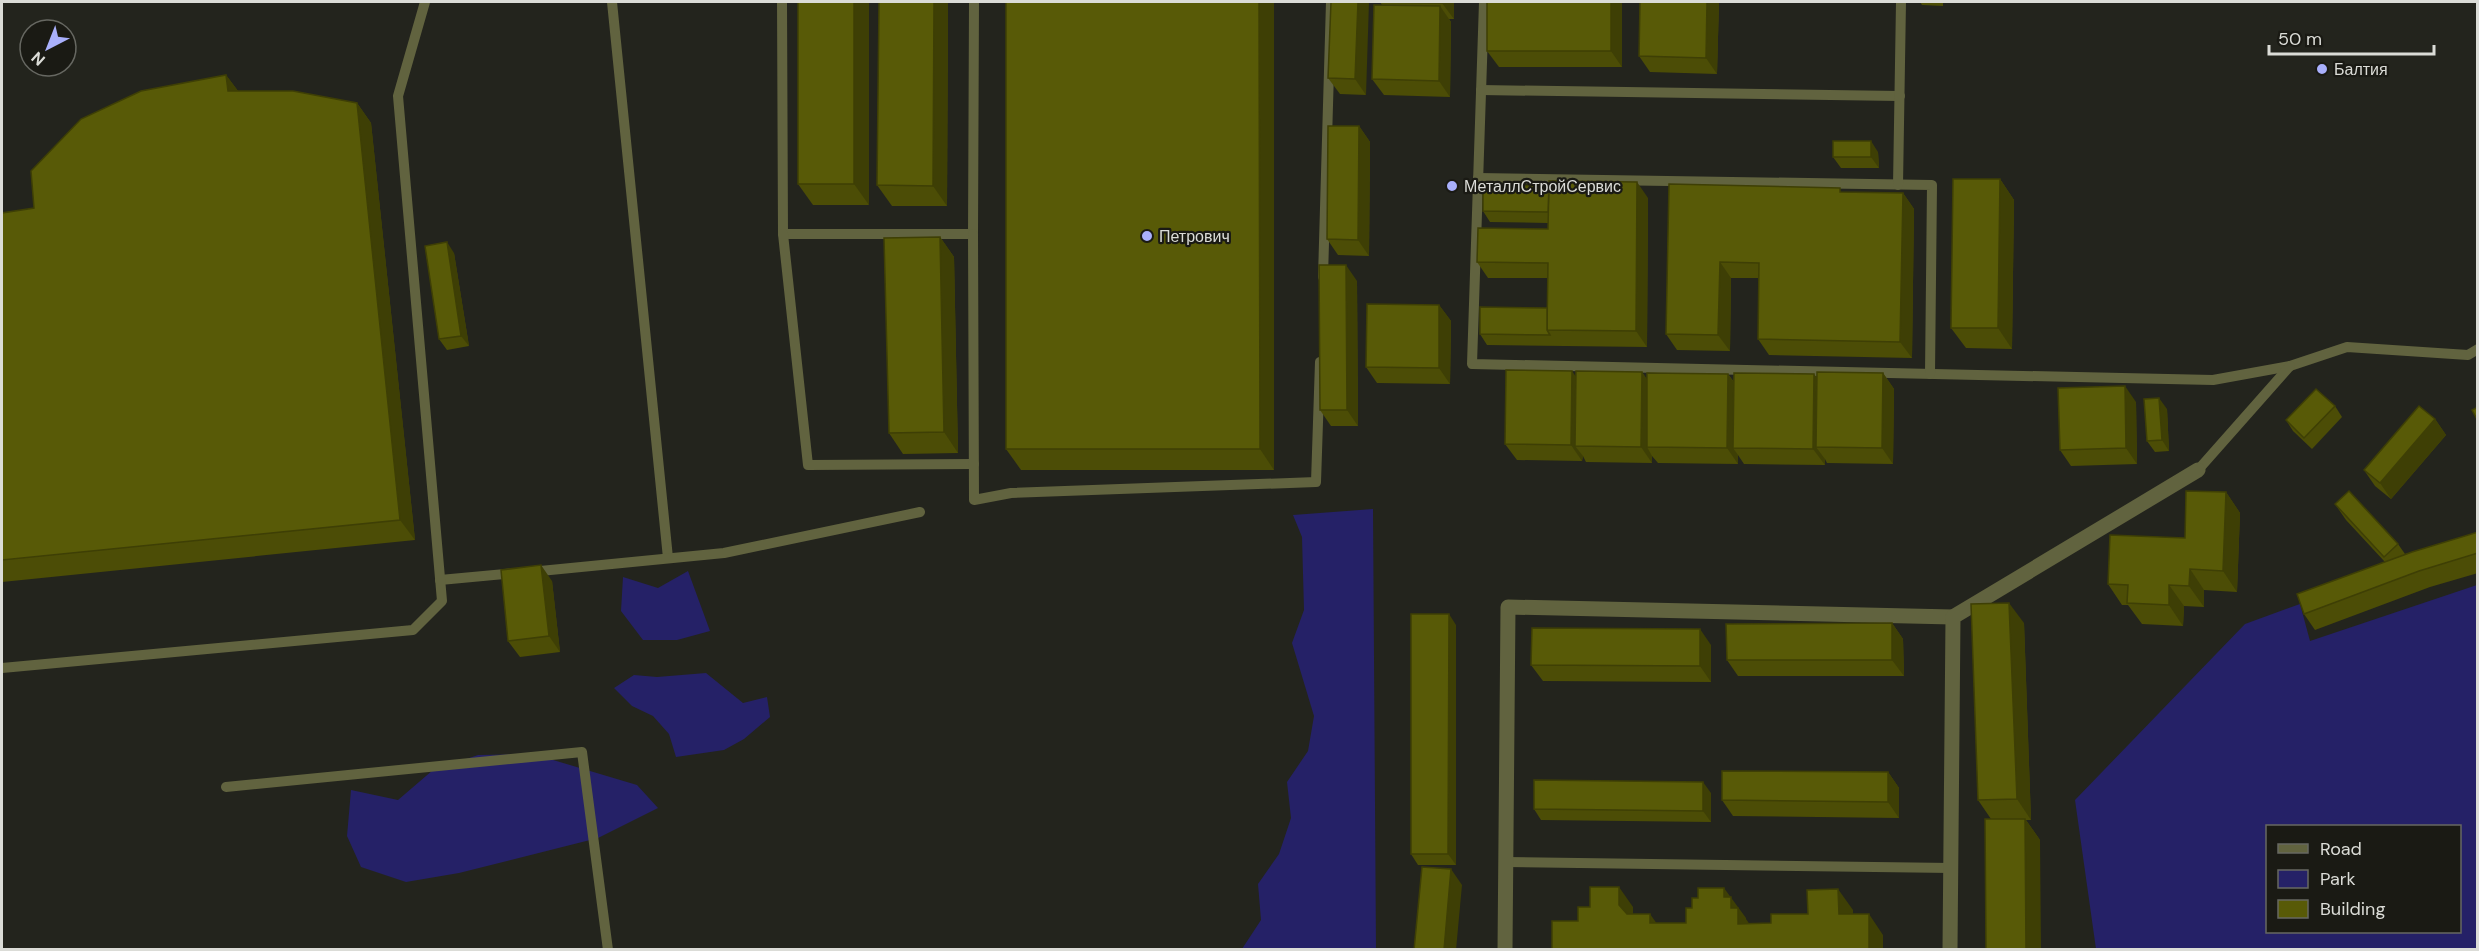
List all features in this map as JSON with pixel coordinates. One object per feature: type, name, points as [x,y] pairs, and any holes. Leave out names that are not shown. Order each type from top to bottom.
[{"type":"street","points":[[1505,950],[1508,607],[1953,617],[2198,470]]},
{"type":"street","points":[[1950,950],[1953,617]]},
{"type":"lane","points":[[2,668],[413,630],[442,601],[398,96],[425,2]]},
{"type":"lane","points":[[612,2],[668,558]]},
{"type":"lane","points":[[782,2],[783,234],[808,465],[974,464]]},
{"type":"lane","points":[[974,2],[974,500],[1011,493],[1316,482],[1320,353]]},
{"type":"lane","points":[[1322,283],[1331,2]]},
{"type":"lane","points":[[1484,2],[1472,364],[2212,380],[2290,366],[2347,347],[2469,356],[2478,349]]},
{"type":"lane","points":[[1898,184],[1901,2]]},
{"type":"lane","points":[[1481,90],[1900,96]]},
{"type":"lane","points":[[1478,178],[1932,185],[1930,374]]},
{"type":"lane","points":[[783,234],[973,234]]},
{"type":"lane","points":[[2198,470],[2290,366]]},
{"type":"lane","points":[[440,580],[724,553],[920,512]]},
{"type":"lane","points":[[226,787],[582,752],[608,950]]},
{"type":"lane","points":[[1506,862],[1952,868]]},
{"type":"green space","points":[[1373,509],[1376,949],[1242,949],[1261,920],[1258,884],[1279,854],[1291,818],[1287,782],[1308,751],[1314,716],[1292,643],[1304,610],[1302,537],[1293,515]]},
{"type":"green space","points":[[688,571],[710,631],[677,640],[643,640],[621,611],[623,577],[658,588]]},
{"type":"green space","points":[[2477,585],[2477,949],[2096,949],[2075,800],[2245,624],[2300,604],[2310,641]]},
{"type":"green space","points":[[706,673],[743,703],[767,697],[770,717],[744,739],[724,750],[676,757],[669,734],[653,716],[632,706],[614,688],[634,675],[657,677]]},
{"type":"green space","points":[[533,754],[637,785],[658,808],[598,838],[459,873],[406,882],[361,867],[347,836],[351,790],[398,800],[433,770],[478,755]]},
{"type":"building","points":[[798,2],[854,2],[854,184],[798,184]]},
{"type":"building","points":[[879,2],[934,2],[933,186],[877,185]]},
{"type":"building","name":"Петрович","points":[[1006,2],[1259,2],[1260,449],[1006,449]]},
{"type":"building","points":[[1331,2],[1358,2],[1355,79],[1328,78]]},
{"type":"building","points":[[1380,2],[1442,2],[1442,3]]},
{"type":"building","points":[[1487,2],[1611,2],[1611,51],[1487,51]]},
{"type":"building","points":[[1640,2],[1707,2],[1706,58],[1639,56]]},
{"type":"building","points":[[1374,5],[1440,6],[1439,81],[1372,79]]},
{"type":"building","points":[[226,75],[228,91],[293,91],[357,103],[400,520],[2,560],[2,213],[34,208],[31,171],[81,119],[141,91]]},
{"type":"building","points":[[1328,126],[1359,126],[1358,240],[1327,239]]},
{"type":"building","points":[[1833,141],[1871,141],[1871,157],[1833,157]]},
{"type":"building","points":[[1953,179],[2000,179],[1998,328],[1951,328]]},
{"type":"building","points":[[1549,181],[1637,182],[1636,331],[1547,330],[1548,263],[1477,262],[1478,228],[1548,229]]},
{"type":"building","points":[[1669,184],[1840,188],[1840,192],[1903,193],[1900,342],[1758,339],[1759,263],[1720,262],[1718,335],[1666,334]]},
{"type":"building","points":[[1483,185],[1549,186],[1548,212],[1483,211]]},
{"type":"building","points":[[940,237],[944,432],[889,433],[884,238]]},
{"type":"building","points":[[447,242],[461,336],[439,339],[425,246]]},
{"type":"building","points":[[1319,265],[1346,265],[1347,410],[1320,410]]},
{"type":"building","points":[[1367,304],[1439,305],[1439,368],[1366,367]]},
{"type":"building","points":[[1480,307],[1547,308],[1547,330],[1550,335],[1480,334]]},
{"type":"building","points":[[1506,370],[1572,371],[1571,445],[1505,444]]},
{"type":"building","points":[[1576,371],[1642,372],[1641,447],[1575,446]]},
{"type":"building","points":[[1817,372],[1883,373],[1882,448],[1816,447]]},
{"type":"building","points":[[1647,373],[1728,374],[1727,448],[1647,447]]},
{"type":"building","points":[[1734,373],[1814,374],[1813,449],[1733,448]]},
{"type":"building","points":[[2125,386],[2126,448],[2060,450],[2058,388]]},
{"type":"building","points":[[2316,389],[2335,406],[2304,438],[2286,420]]},
{"type":"building","points":[[2159,398],[2162,440],[2147,441],[2144,399]]},
{"type":"building","points":[[2419,406],[2435,419],[2380,483],[2364,470]]},
{"type":"building","points":[[2478,407],[2478,421],[2472,410]]},
{"type":"building","points":[[2186,491],[2226,492],[2223,571],[2190,569],[2189,586],[2169,585],[2169,605],[2127,603],[2128,585],[2108,584],[2110,535],[2185,538]]},
{"type":"building","points":[[2349,491],[2398,544],[2384,557],[2335,504]]},
{"type":"building","points":[[2478,532],[2478,553],[2419,571],[2304,614],[2297,594],[2412,552]]},
{"type":"building","points":[[541,565],[549,636],[508,641],[501,570]]},
{"type":"building","points":[[2009,603],[2017,799],[1978,800],[1971,604]]},
{"type":"building","points":[[1411,614],[1449,614],[1448,854],[1411,854]]},
{"type":"building","points":[[1892,623],[1892,660],[1727,660],[1726,624]]},
{"type":"building","points":[[1532,628],[1700,629],[1700,666],[1531,665]]},
{"type":"building","points":[[1722,771],[1888,772],[1888,802],[1722,800]]},
{"type":"building","points":[[1534,780],[1703,782],[1703,811],[1534,809]]},
{"type":"building","points":[[1985,819],[2025,819],[2026,950],[1986,950]]},
{"type":"building","points":[[1422,867],[1451,869],[1444,950],[1414,950]]},
{"type":"building","points":[[1590,887],[1619,887],[1619,905],[1627,914],[1650,914],[1650,923],[1686,923],[1686,908],[1692,908],[1692,898],[1698,898],[1698,888],[1724,888],[1724,897],[1731,897],[1731,908],[1738,908],[1738,924],[1771,923],[1771,914],[1808,914],[1807,890],[1838,889],[1839,914],[1869,914],[1869,950],[1552,950],[1552,921],[1578,921],[1578,907],[1590,907]]},
{"type":"place","name":"Балтия","points":[[2322,69]]},
{"type":"place","name":"МеталлСтройСервис","points":[[1452,186]]},
{"type":"place","name":"Петрович","points":[[1147,236]]}]
